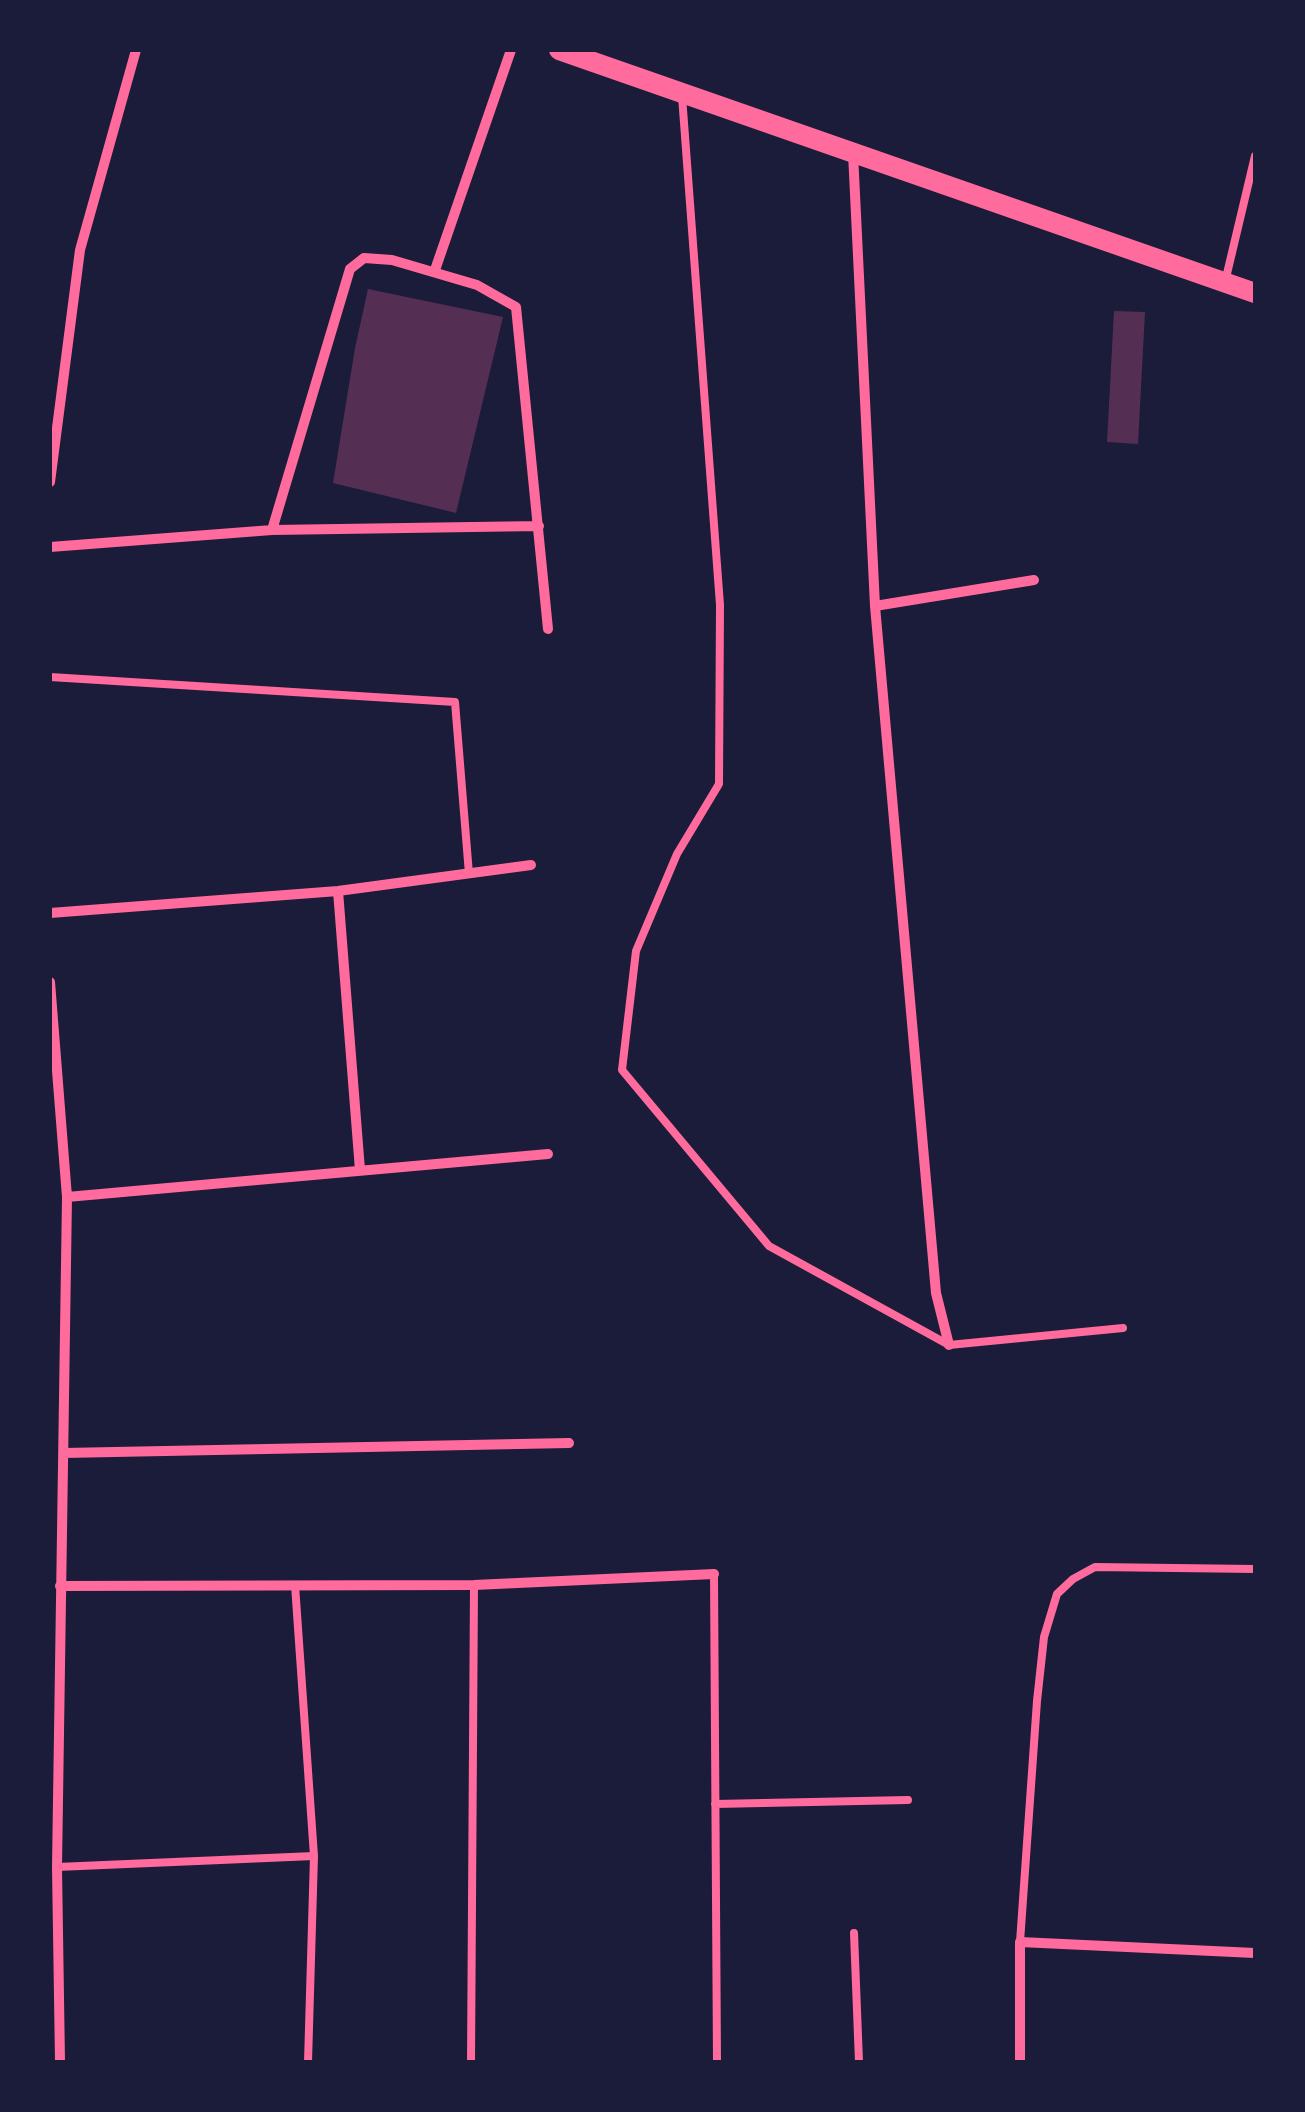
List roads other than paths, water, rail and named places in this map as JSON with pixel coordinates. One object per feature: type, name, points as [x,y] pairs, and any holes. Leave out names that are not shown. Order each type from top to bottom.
[{"type":"main road","points":[[559,50],[1255,293]]},
{"type":"street","points":[[50,482],[80,250],[136,50]]},
{"type":"street","points":[[435,270],[512,50]]},
{"type":"street","points":[[853,152],[874,606],[936,1292],[949,1345]]},
{"type":"street","points":[[272,530],[350,269],[364,258],[392,260],[477,284],[516,307],[548,629]]},
{"type":"street","points":[[50,547],[272,530],[539,526]]},
{"type":"street","points":[[874,606],[1034,580]]},
{"type":"street","points":[[50,913],[338,891],[531,865]]},
{"type":"street","points":[[338,891],[360,1170]]},
{"type":"street","points":[[50,982],[67,1196],[57,1867],[60,2062]]},
{"type":"street","points":[[67,1196],[548,1154]]},
{"type":"street","points":[[64,1453],[569,1443]]},
{"type":"street","points":[[60,1586],[474,1585],[714,1574]]},
{"type":"street","points":[[1020,2062],[1020,1942],[1255,1953]]},
{"type":"lane","points":[[681,92],[720,605],[720,784],[677,854],[636,952],[622,1070],[769,1246],[949,1345],[1123,1328]]},
{"type":"lane","points":[[1226,282],[1255,156]]},
{"type":"lane","points":[[50,677],[455,702],[469,874]]},
{"type":"lane","points":[[1020,1942],[1037,1700],[1044,1637],[1058,1594],[1073,1578],[1095,1567],[1255,1569]]},
{"type":"lane","points":[[714,1574],[717,2062]]},
{"type":"lane","points":[[295,1585],[314,1856],[308,2062]]},
{"type":"lane","points":[[471,2062],[474,1585]]},
{"type":"lane","points":[[714,1804],[908,1800]]},
{"type":"lane","points":[[57,1867],[314,1856]]},
{"type":"lane","points":[[854,1933],[859,2062]]}]
